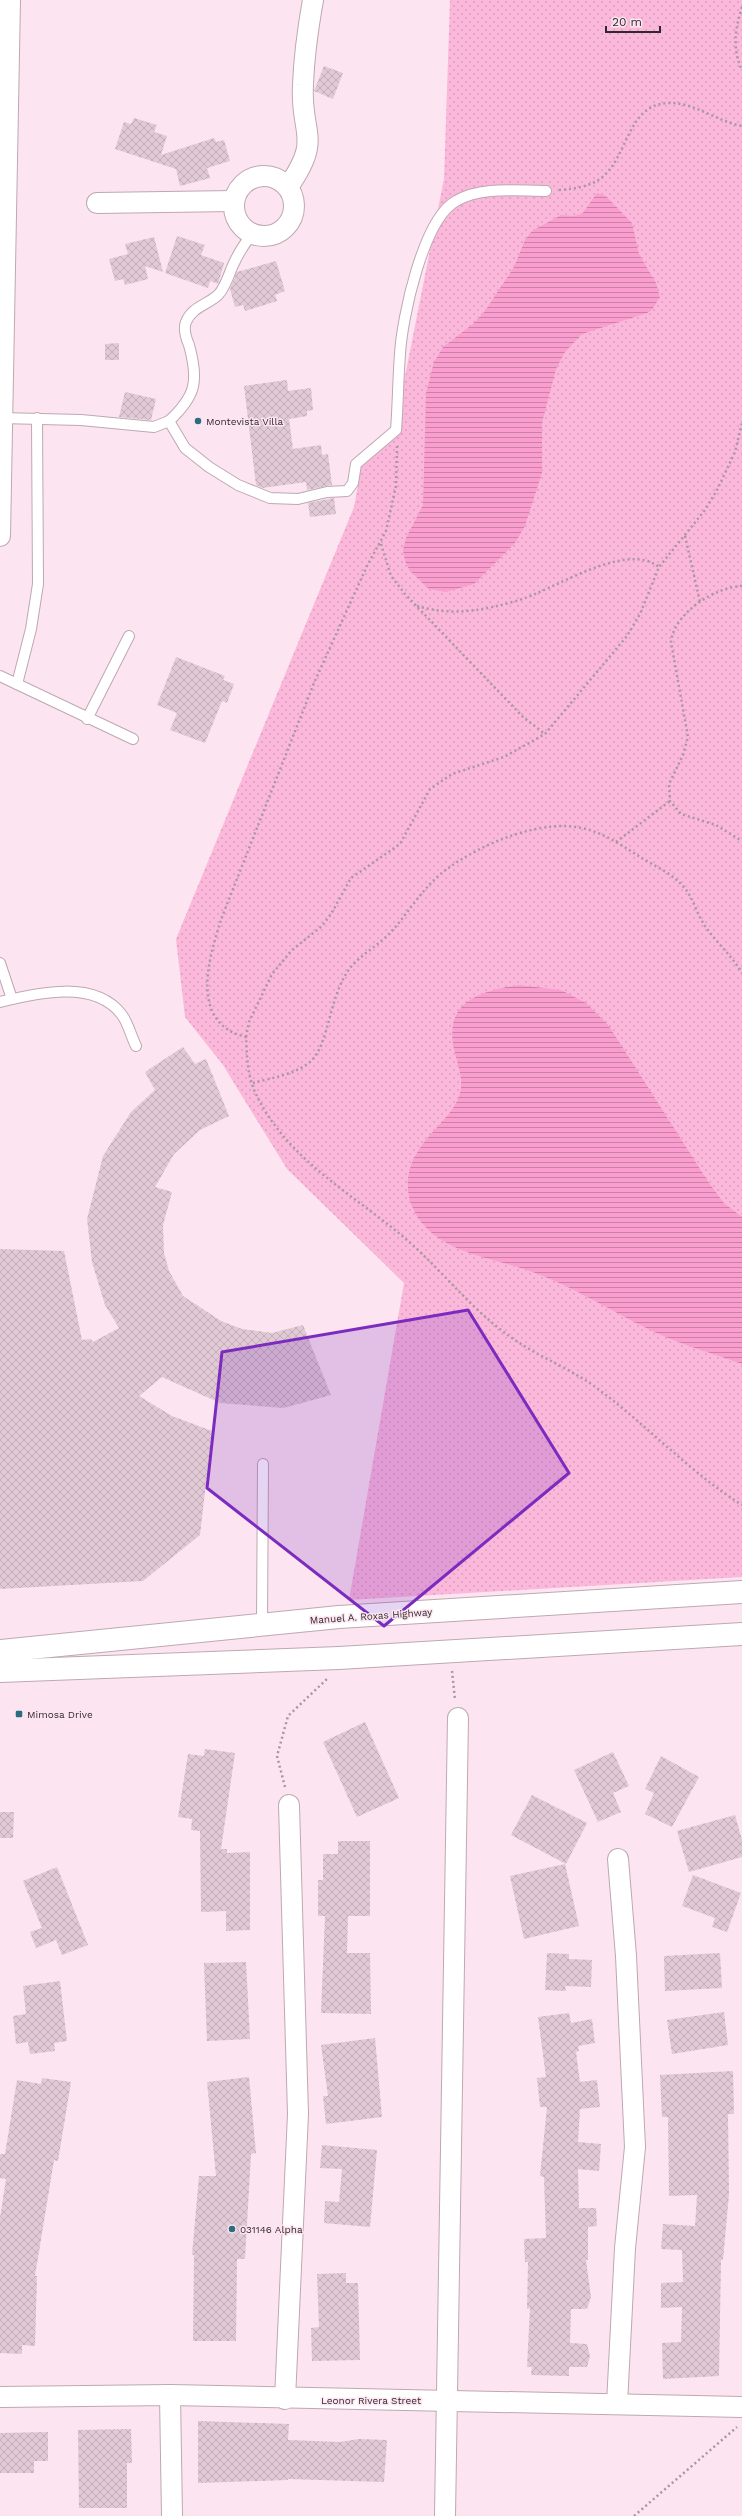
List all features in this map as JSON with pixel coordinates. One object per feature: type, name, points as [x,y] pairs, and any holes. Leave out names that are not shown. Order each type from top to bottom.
[{"type":"main road","name":"Manuel A. Roxas Highway","points":[[0,1651],[338,1617],[742,1592]]},
{"type":"main road","points":[[0,1671],[339,1658],[742,1634]]},
{"type":"street","points":[[288,187],[300,169],[309,148],[303,86],[313,0]]},
{"type":"street","points":[[0,536],[7,7]]},
{"type":"street","points":[[261,175],[281,180],[288,187],[295,205],[288,225],[272,236],[262,237],[243,229],[237,221],[234,201],[237,191],[243,183],[261,175]]},
{"type":"street","points":[[97,203],[234,201]]},
{"type":"street","points":[[445,2516],[458,1718]]},
{"type":"street","points":[[285,2400],[298,2114],[289,1805]]},
{"type":"street","points":[[617,2404],[625,2248],[635,2147],[626,1956],[618,1859]]},
{"type":"street","points":[[170,2395],[172,2516]]},
{"type":"street","name":"Leonor Rivera Street","points":[[0,2397],[170,2395],[285,2400],[446,2400],[742,2407]]},
{"type":"lane","points":[[169,421],[185,448],[209,467],[238,485],[270,498],[282,500],[347,491],[353,483],[356,464],[396,430],[400,355],[410,294],[430,233],[443,211],[456,200],[479,193],[546,191]]},
{"type":"lane","points":[[1,418],[81,420],[154,428],[169,421],[185,406],[193,389],[195,375],[185,335],[186,323],[197,308],[209,302],[220,293],[241,250],[252,234]]},
{"type":"lane","points":[[17,684],[31,629],[38,584],[37,418]]},
{"type":"lane","points":[[87,719],[129,636]]},
{"type":"lane","points":[[0,676],[87,719],[133,739]]},
{"type":"lane","points":[[0,963],[12,999]]},
{"type":"lane","points":[[0,1002],[53,993],[90,994],[107,1000],[122,1015],[136,1046]]},
{"type":"lane","points":[[262,1624],[263,1464]]},
{"type":"path","points":[[742,7],[737,24],[735,49],[742,70]]},
{"type":"path","points":[[546,191],[585,186],[600,179],[618,157],[638,119],[647,110],[658,105],[669,103],[683,105],[732,124],[742,126]]},
{"type":"path","points":[[742,423],[735,452],[705,510],[659,567],[640,614],[631,630],[546,734],[504,757],[452,774],[430,789],[400,844],[350,878],[331,914],[322,926],[292,950],[272,974],[249,1022],[246,1036],[247,1059],[254,1091],[279,1131],[314,1168],[418,1250],[487,1319],[518,1343],[593,1386],[680,1460],[742,1505]]},
{"type":"path","points":[[246,1036],[226,1029],[215,1017],[209,1001],[207,984],[210,955],[222,917],[314,683],[367,566],[381,544],[396,486],[396,430]]},
{"type":"path","points":[[685,536],[700,602]]},
{"type":"path","points":[[381,544],[391,576],[416,605],[523,717],[546,734]]},
{"type":"path","points":[[416,605],[449,613],[474,610],[517,601],[578,576],[598,566],[616,561],[647,560],[659,567]]},
{"type":"path","points":[[742,586],[716,592],[700,602],[682,618],[672,634],[671,642],[688,737],[683,755],[670,784],[670,801],[681,814],[716,825],[742,841]]},
{"type":"path","points":[[616,842],[670,801]]},
{"type":"path","points":[[253,1083],[298,1069],[311,1060],[320,1044],[334,997],[344,976],[352,966],[388,935],[434,880],[463,858],[507,837],[549,828],[569,826],[586,829],[616,842],[671,876],[682,885],[704,924],[742,974]]},
{"type":"path","points":[[449,1651],[458,1718]]},
{"type":"path","points":[[289,1805],[277,1756],[288,1716],[326,1682],[339,1658]]},
{"type":"path","points":[[634,2516],[742,2422]]},
{"type":"highlighted area","points":[[468,1310],[569,1473],[384,1626],[207,1488],[222,1352]]},
{"type":"shaded area","points":[[450,0],[742,0],[742,1577],[349,1600],[404,1283],[287,1169],[223,1065],[185,1017],[176,939],[354,507],[362,463],[395,427],[444,179]]},
{"type":"shaded area","points":[[597,193],[606,196],[632,223],[639,254],[656,283],[660,297],[652,310],[647,313],[582,334],[565,352],[556,369],[542,423],[542,473],[525,526],[515,543],[474,584],[446,592],[429,589],[410,571],[405,561],[403,550],[406,538],[423,505],[426,393],[434,362],[443,347],[473,324],[485,311],[514,267],[525,240],[532,231],[561,215],[573,216],[582,214]]},
{"type":"shaded area","points":[[518,985],[561,990],[586,1003],[609,1026],[709,1183],[724,1203],[742,1217],[742,1364],[661,1335],[567,1287],[538,1274],[463,1251],[433,1234],[418,1217],[409,1196],[408,1188],[410,1170],[416,1155],[454,1106],[460,1094],[461,1080],[453,1044],[452,1029],[455,1017],[462,1007],[470,1000],[481,994]]},
{"type":"building","points":[[324,66],[343,73],[333,99],[314,91]]},
{"type":"building","points":[[134,118],[157,125],[154,132],[167,136],[161,155],[214,138],[216,142],[224,140],[230,161],[207,168],[210,178],[180,186],[176,169],[115,149],[124,122],[131,124]]},
{"type":"building","points":[[177,236],[205,245],[201,255],[224,263],[218,284],[210,281],[208,288],[165,273]]},
{"type":"building","points":[[154,237],[163,272],[145,266],[148,279],[125,285],[123,279],[115,281],[109,259],[128,254],[125,244]]},
{"type":"building","points":[[276,261],[285,291],[275,295],[277,301],[245,311],[243,305],[235,307],[230,289],[237,272]]},
{"type":"building","points":[[119,343],[119,360],[105,360],[105,344]]},
{"type":"building","points":[[287,380],[288,391],[311,388],[313,410],[307,411],[307,416],[289,419],[293,449],[321,445],[322,455],[328,454],[332,485],[307,490],[306,482],[262,488],[256,485],[244,386]]},
{"type":"building","points":[[125,392],[156,399],[151,420],[119,417]]},
{"type":"building","points":[[334,498],[336,514],[310,517],[308,503]]},
{"type":"building","points":[[176,657],[225,676],[223,680],[234,684],[227,703],[222,701],[205,743],[170,730],[177,713],[157,705]]},
{"type":"building","points":[[183,1047],[195,1064],[206,1059],[229,1116],[200,1130],[174,1154],[155,1187],[172,1192],[163,1225],[164,1253],[169,1271],[183,1296],[221,1321],[242,1329],[272,1333],[303,1325],[331,1395],[284,1408],[220,1403],[162,1377],[139,1396],[172,1416],[212,1431],[200,1535],[143,1581],[0,1589],[0,1249],[64,1251],[82,1340],[91,1339],[93,1342],[119,1328],[105,1305],[92,1262],[87,1219],[103,1156],[131,1112],[155,1090],[145,1072]]},
{"type":"building","points":[[365,1722],[399,1798],[357,1817],[323,1742]]},
{"type":"building","points":[[205,1749],[235,1753],[221,1849],[227,1849],[227,1853],[250,1852],[250,1930],[226,1931],[226,1911],[201,1912],[200,1831],[191,1830],[192,1819],[178,1817],[188,1754],[204,1756]]},
{"type":"building","points":[[613,1752],[629,1786],[613,1793],[621,1812],[598,1822],[574,1770]]},
{"type":"building","points":[[661,1756],[699,1777],[672,1827],[645,1814],[654,1793],[645,1789]]},
{"type":"building","points":[[532,1795],[587,1823],[566,1864],[511,1835]]},
{"type":"building","points":[[0,1812],[14,1812],[13,1838],[0,1838]]},
{"type":"building","points":[[735,1815],[742,1840],[742,1857],[689,1872],[677,1831]]},
{"type":"building","points":[[338,1841],[370,1841],[370,1916],[348,1916],[347,1953],[370,1953],[371,2014],[321,2013],[325,1916],[318,1916],[318,1880],[323,1880],[323,1854],[338,1854]]},
{"type":"building","points":[[565,1864],[579,1926],[524,1939],[510,1876]]},
{"type":"building","points":[[57,1867],[88,1945],[62,1955],[56,1940],[36,1948],[30,1932],[42,1928],[23,1881]]},
{"type":"building","points":[[693,1875],[741,1893],[727,1932],[712,1927],[715,1918],[682,1906]]},
{"type":"building","points":[[547,1953],[569,1954],[569,1959],[592,1960],[591,1987],[565,1986],[566,1991],[545,1990]]},
{"type":"building","points":[[720,1953],[722,1988],[665,1991],[664,1956]]},
{"type":"building","points":[[246,1962],[250,2039],[207,2041],[204,1963]]},
{"type":"building","points":[[60,1981],[67,2041],[54,2043],[55,2051],[30,2054],[28,2042],[16,2044],[13,2016],[26,2014],[23,1986]]},
{"type":"building","points":[[724,2012],[728,2045],[672,2054],[667,2020]]},
{"type":"building","points":[[569,2013],[571,2023],[592,2019],[595,2043],[578,2046],[579,2051],[576,2052],[580,2082],[597,2080],[600,2107],[580,2109],[578,2142],[601,2144],[599,2171],[578,2169],[579,2208],[596,2208],[597,2226],[588,2227],[588,2260],[586,2260],[591,2297],[587,2309],[571,2309],[570,2343],[587,2344],[590,2356],[587,2367],[569,2367],[569,2376],[531,2375],[532,2367],[527,2367],[530,2308],[527,2309],[528,2262],[525,2262],[524,2239],[546,2238],[544,2177],[540,2176],[547,2107],[540,2107],[537,2078],[546,2077],[538,2017]]},
{"type":"building","points":[[375,2038],[382,2117],[326,2124],[323,2096],[328,2096],[321,2045]]},
{"type":"building","points":[[733,2071],[734,2114],[728,2114],[729,2194],[723,2260],[721,2260],[719,2376],[663,2379],[662,2343],[681,2342],[682,2307],[661,2308],[661,2283],[683,2282],[682,2250],[661,2249],[663,2224],[695,2226],[697,2195],[669,2196],[668,2117],[662,2117],[660,2075]]},
{"type":"building","points":[[249,2077],[256,2153],[251,2154],[245,2259],[237,2259],[236,2341],[193,2341],[194,2255],[192,2255],[199,2176],[216,2176],[207,2082]]},
{"type":"building","points":[[42,2078],[71,2082],[58,2161],[54,2160],[35,2276],[37,2276],[35,2346],[22,2345],[22,2354],[0,2353],[0,2218],[6,2179],[0,2178],[0,2154],[5,2154],[17,2080],[41,2084]]},
{"type":"building","points":[[322,2145],[377,2150],[370,2227],[324,2223],[325,2201],[339,2202],[342,2169],[320,2168]]},
{"type":"building","points":[[346,2273],[346,2283],[358,2283],[360,2360],[312,2361],[311,2328],[319,2327],[317,2274]]},
{"type":"building","points":[[198,2421],[289,2424],[288,2440],[340,2442],[359,2439],[387,2440],[384,2482],[288,2479],[198,2483]]},
{"type":"building","points":[[131,2429],[132,2463],[127,2463],[127,2508],[79,2508],[78,2430]]},
{"type":"building","points":[[48,2432],[48,2461],[34,2461],[34,2473],[0,2473],[0,2433]]},
{"type":"place","name":"Montevista Villa","points":[[198,421]]},
{"type":"place","name":"Mimosa Drive","points":[[19,1714]]},
{"type":"place","name":"031146 Alpha","points":[[232,2229]]}]
